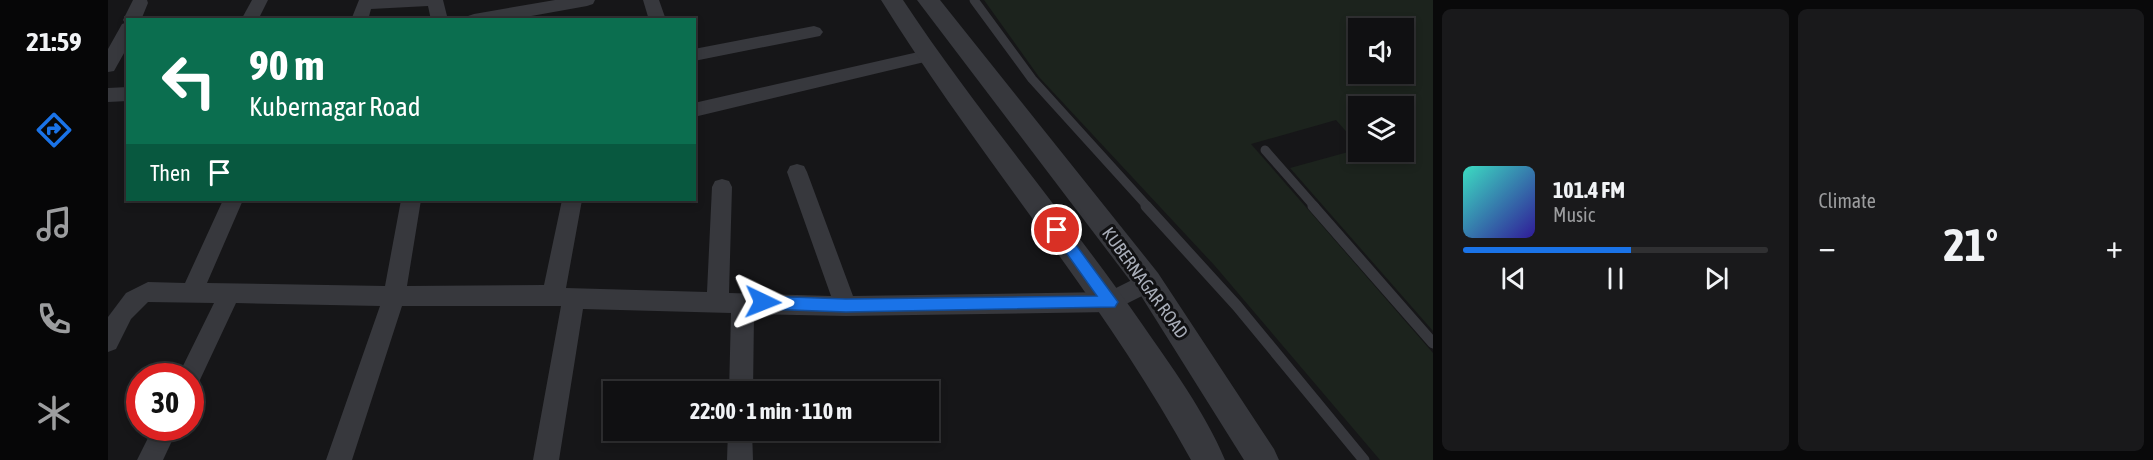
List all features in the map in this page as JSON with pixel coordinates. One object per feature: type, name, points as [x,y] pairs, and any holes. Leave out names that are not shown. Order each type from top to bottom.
[{"type":"street","points":[[250,18],[260,0]]},
{"type":"street","points":[[363,8],[434,0],[439,18]]},
{"type":"street","points":[[485,18],[587,0]]},
{"type":"street","points":[[651,0],[657,18]]},
{"type":"street","points":[[892,0],[927,56],[1110,302],[1178,405],[1209,460]]},
{"type":"street","name":"KUBERNAGAR ROAD","points":[[928,0],[1148,282],[1263,460]]},
{"type":"street","points":[[133,18],[140,3]]},
{"type":"street","points":[[108,66],[126,32]]},
{"type":"street","points":[[696,55],[814,32]]},
{"type":"street","points":[[696,110],[927,56]]},
{"type":"street","points":[[108,95],[126,94]]},
{"type":"street","points":[[796,172],[846,306]]},
{"type":"street","points":[[718,303],[722,187]]},
{"type":"street","points":[[192,292],[233,201]]},
{"type":"street","points":[[339,460],[394,296],[411,201]]},
{"type":"street","points":[[546,460],[572,201]]},
{"type":"street","points":[[108,341],[127,305],[140,294],[230,292],[563,297],[846,306],[1110,302],[1148,282]]},
{"type":"street","points":[[196,363],[230,292]]},
{"type":"street","points":[[741,381],[743,302]]},
{"type":"street","points":[[150,460],[160,441]]},
{"type":"street","points":[[740,441],[740,460]]},
{"type":"lane","points":[[974,0],[1032,79],[1237,306],[1364,460]]},
{"type":"lane","points":[[1265,150],[1433,343]]},
{"type":"shaded area","points":[[984,0],[1433,0],[1433,331],[1290,168],[1348,152],[1348,162],[1414,162],[1414,96],[1348,96],[1348,134],[1336,120],[1251,144],[1433,353],[1433,460],[1380,460],[1215,266],[1039,77]]},
{"type":"route","points":[[763,302],[846,306],[1110,302],[1057,230]]}]
